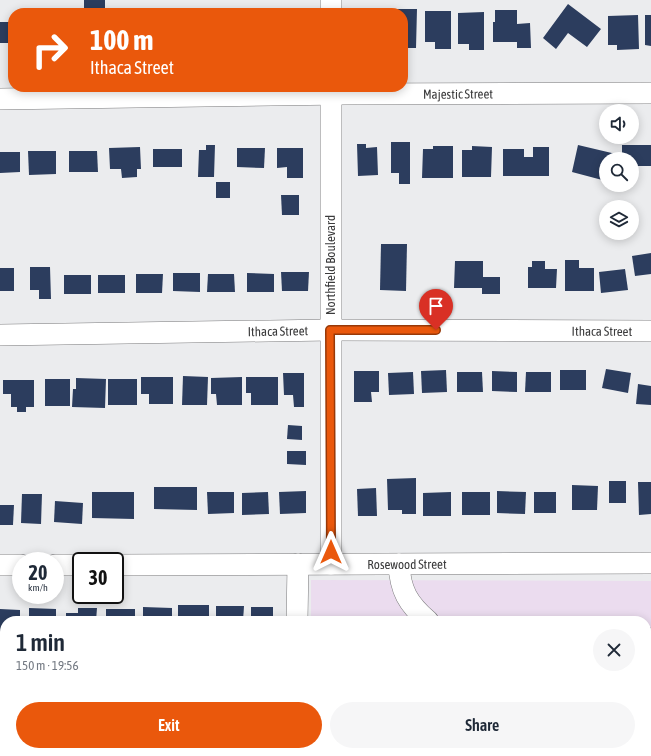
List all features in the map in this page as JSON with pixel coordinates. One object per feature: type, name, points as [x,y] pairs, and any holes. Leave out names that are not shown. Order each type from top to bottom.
[{"type":"street","name":"Majestic Street","points":[[408,91],[651,93]]},
{"type":"street","name":"Majestic Street","points":[[0,99],[290,92]]},
{"type":"street","name":"Northfield Boulevard","points":[[331,92],[331,564]]},
{"type":"street","name":"Ithaca Street","points":[[0,335],[330,330],[651,331]]},
{"type":"street","name":"Rosewood Street","points":[[124,565],[651,563]]},
{"type":"street","points":[[298,564],[298,616]]},
{"type":"street","points":[[399,564],[400,582],[408,599],[417,612],[422,616]]},
{"type":"street","points":[[0,565],[12,565]]},
{"type":"shaded area","points":[[311,580],[651,581],[651,616],[311,616]]},
{"type":"building","points":[[84,0],[105,0],[105,8],[84,8]]},
{"type":"building","points":[[568,4],[601,29],[587,47],[568,33],[556,49],[543,38]]},
{"type":"building","points":[[408,9],[417,9],[416,48],[408,48]]},
{"type":"building","points":[[495,10],[517,10],[517,24],[530,23],[531,48],[517,48],[517,42],[493,42],[493,22],[495,22]]},
{"type":"building","points":[[425,11],[451,11],[451,49],[435,49],[435,42],[425,42]]},
{"type":"building","points":[[484,12],[484,50],[469,50],[469,44],[458,44],[458,13]]},
{"type":"building","points":[[638,15],[639,49],[617,50],[617,45],[608,45],[608,16]]},
{"type":"building","points":[[645,15],[651,15],[651,46],[645,45]]},
{"type":"building","points":[[0,22],[8,22],[8,43],[0,43]]},
{"type":"building","points":[[391,142],[410,142],[410,184],[399,184],[399,173],[391,173]]},
{"type":"building","points":[[357,144],[366,144],[366,148],[377,147],[378,175],[358,176]]},
{"type":"building","points":[[206,145],[215,145],[214,177],[198,177],[199,150],[206,150]]},
{"type":"building","points":[[578,145],[608,152],[599,152],[599,179],[572,172]]},
{"type":"building","points":[[622,145],[651,145],[651,166],[639,166],[639,152],[622,152]]},
{"type":"building","points":[[433,146],[453,146],[453,178],[422,178],[423,149],[433,149]]},
{"type":"building","points":[[472,146],[492,147],[491,177],[462,177],[462,150],[472,150]]},
{"type":"building","points":[[140,147],[141,169],[137,169],[137,177],[122,178],[121,169],[110,169],[109,148]]},
{"type":"building","points":[[533,147],[549,147],[549,176],[503,176],[503,149],[524,149],[524,157],[533,157]]},
{"type":"building","points":[[237,148],[265,148],[264,168],[237,167]]},
{"type":"building","points":[[277,148],[303,148],[303,178],[287,178],[287,167],[277,168]]},
{"type":"building","points":[[153,149],[182,149],[182,167],[153,167]]},
{"type":"building","points":[[28,151],[56,151],[56,174],[29,175]]},
{"type":"building","points":[[69,151],[97,151],[98,172],[69,172]]},
{"type":"building","points":[[0,152],[20,152],[20,172],[0,173]]},
{"type":"building","points":[[216,182],[230,182],[230,198],[216,198]]},
{"type":"building","points":[[281,195],[299,195],[299,215],[282,215]]},
{"type":"building","points":[[381,244],[407,244],[406,291],[380,290]]},
{"type":"building","points":[[651,253],[651,274],[635,276],[632,256]]},
{"type":"building","points":[[565,260],[579,260],[579,268],[594,268],[594,291],[565,291]]},
{"type":"building","points":[[455,261],[483,261],[483,277],[500,277],[500,294],[482,294],[482,288],[454,288]]},
{"type":"building","points":[[532,261],[545,261],[545,269],[557,269],[556,288],[528,288],[528,267],[532,267]]},
{"type":"building","points":[[30,267],[50,267],[51,299],[39,299],[39,290],[30,290]]},
{"type":"building","points":[[0,268],[14,268],[14,291],[0,291]]},
{"type":"building","points":[[625,269],[628,290],[601,293],[599,272]]},
{"type":"building","points":[[281,272],[309,272],[308,291],[282,291]]},
{"type":"building","points":[[173,273],[200,273],[200,292],[173,291]]},
{"type":"building","points":[[247,273],[274,274],[274,292],[247,292]]},
{"type":"building","points":[[136,274],[163,274],[162,293],[136,293]]},
{"type":"building","points":[[208,274],[234,274],[235,292],[207,292]]},
{"type":"building","points":[[64,275],[91,275],[91,294],[64,294]]},
{"type":"building","points":[[98,275],[125,275],[125,293],[98,293]]},
{"type":"building","points":[[606,369],[631,373],[628,393],[602,388]]},
{"type":"building","points":[[446,370],[447,392],[422,393],[421,371]]},
{"type":"building","points":[[560,370],[586,370],[586,390],[560,390]]},
{"type":"building","points":[[354,371],[379,371],[379,392],[371,392],[372,402],[354,402]]},
{"type":"building","points":[[492,371],[517,372],[517,392],[492,391]]},
{"type":"building","points":[[413,372],[414,394],[389,395],[388,373]]},
{"type":"building","points":[[457,372],[482,372],[483,392],[457,392]]},
{"type":"building","points":[[526,372],[551,372],[551,392],[525,392]]},
{"type":"building","points":[[283,373],[304,373],[304,407],[294,407],[293,395],[284,395]]},
{"type":"building","points":[[183,376],[208,377],[207,405],[182,405]]},
{"type":"building","points":[[141,377],[173,377],[173,404],[149,404],[149,394],[141,394]]},
{"type":"building","points":[[242,377],[242,405],[217,405],[216,394],[211,394],[211,378]]},
{"type":"building","points":[[246,377],[278,377],[278,405],[251,405],[251,393],[246,393]]},
{"type":"building","points":[[76,378],[106,379],[105,408],[72,407],[73,389],[76,389]]},
{"type":"building","points":[[45,379],[70,379],[70,406],[45,406]]},
{"type":"building","points":[[108,379],[137,379],[137,405],[108,405]]},
{"type":"building","points":[[3,380],[34,380],[34,407],[26,407],[26,412],[17,412],[17,407],[11,407],[11,394],[3,394]]},
{"type":"building","points":[[638,384],[651,386],[651,405],[636,404]]},
{"type":"building","points":[[288,425],[302,426],[302,440],[287,439]]},
{"type":"building","points":[[287,451],[306,451],[306,465],[287,464]]},
{"type":"building","points":[[416,478],[416,514],[402,514],[402,510],[388,510],[387,479]]},
{"type":"building","points":[[609,481],[626,481],[626,503],[609,503]]},
{"type":"building","points":[[638,482],[651,482],[651,514],[639,515]]},
{"type":"building","points":[[572,485],[598,486],[597,510],[572,510]]},
{"type":"building","points":[[154,487],[197,487],[197,510],[154,509]]},
{"type":"building","points":[[376,488],[377,516],[358,516],[357,489]]},
{"type":"building","points":[[306,491],[306,513],[280,514],[279,492]]},
{"type":"building","points":[[497,491],[526,492],[525,514],[497,513]]},
{"type":"building","points":[[92,492],[134,492],[134,519],[92,518]]},
{"type":"building","points":[[207,492],[234,492],[234,513],[208,514]]},
{"type":"building","points":[[268,492],[269,514],[242,515],[242,493]]},
{"type":"building","points":[[451,492],[451,516],[423,516],[423,493]]},
{"type":"building","points":[[462,492],[490,492],[490,515],[462,515]]},
{"type":"building","points":[[534,492],[556,492],[556,513],[534,513]]},
{"type":"building","points":[[22,494],[42,494],[41,524],[21,523]]},
{"type":"building","points":[[55,501],[83,503],[82,524],[54,522]]},
{"type":"building","points":[[0,505],[14,505],[13,525],[0,525]]},
{"type":"building","points":[[178,605],[209,605],[209,616],[178,616]]},
{"type":"building","points":[[216,606],[244,606],[243,616],[216,616]]},
{"type":"building","points":[[143,607],[172,608],[172,616],[143,616]]},
{"type":"building","points":[[251,607],[273,607],[273,616],[251,616]]},
{"type":"building","points":[[29,608],[56,609],[56,616],[29,616]]},
{"type":"building","points":[[78,608],[97,608],[96,616],[66,616],[66,613],[78,613]]},
{"type":"building","points":[[0,609],[20,610],[20,616],[0,616]]},
{"type":"building","points":[[106,609],[135,609],[135,616],[106,616]]},
{"type":"route","points":[[331,552],[330,330],[436,330]]}]
